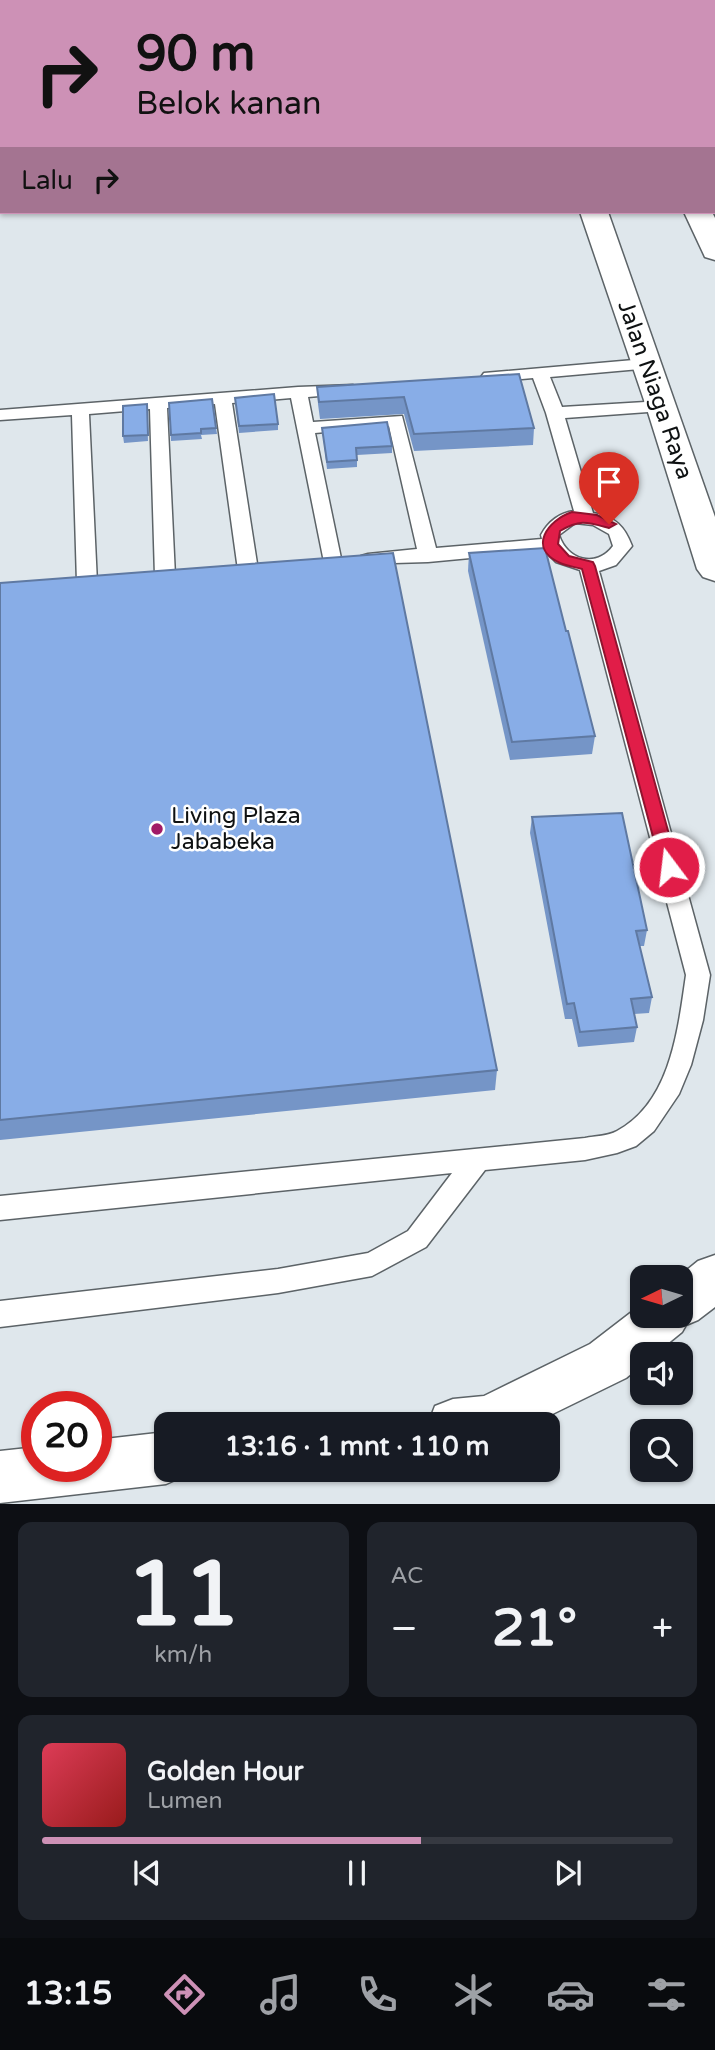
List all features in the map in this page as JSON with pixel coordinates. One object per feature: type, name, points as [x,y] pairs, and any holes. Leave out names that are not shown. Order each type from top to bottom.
[{"type":"main road","name":"Jalan Niaga Raya","points":[[595,214],[645,365],[662,406],[715,569]]},
{"type":"main road","points":[[699,214],[715,251]]},
{"type":"main road","points":[[693,1294],[715,1277]]},
{"type":"main road","points":[[504,1412],[608,1361],[650,1328]]},
{"type":"main road","points":[[112,1464],[154,1459]]},
{"type":"main road","points":[[0,1477],[21,1474]]},
{"type":"lane","points":[[471,379],[645,365]]},
{"type":"lane","points":[[540,373],[555,413],[585,517]]},
{"type":"lane","points":[[0,415],[367,387]]},
{"type":"lane","points":[[298,393],[332,563]]},
{"type":"lane","points":[[223,398],[241,570],[272,568]]},
{"type":"lane","points":[[158,402],[165,576]]},
{"type":"lane","points":[[555,413],[662,406]]},
{"type":"lane","points":[[62,584],[94,582],[80,408]]},
{"type":"lane","points":[[305,428],[396,420],[428,556]]},
{"type":"lane","points":[[572,517],[585,517],[609,524],[617,530],[623,546],[612,560],[588,566],[564,559],[550,544],[554,528],[572,517]]},
{"type":"lane","points":[[308,565],[550,544]]},
{"type":"lane","points":[[0,1208],[585,1149],[625,1139],[662,1107],[687,1041],[698,975],[588,566]]},
{"type":"lane","points":[[0,1314],[278,1280],[372,1264],[418,1239],[478,1160]]},
{"type":"building","points":[[519,374],[534,428],[414,434],[404,397],[319,402],[317,387]]},
{"type":"building","points":[[274,394],[278,424],[239,426],[235,398]]},
{"type":"building","points":[[212,399],[216,428],[201,429],[201,433],[171,435],[169,403]]},
{"type":"building","points":[[147,404],[148,435],[123,436],[123,406]]},
{"type":"building","points":[[387,422],[392,446],[356,448],[357,460],[327,462],[322,428]]},
{"type":"building","points":[[545,548],[595,736],[512,742],[469,553]]},
{"type":"building","points":[[393,553],[497,1070],[0,1120],[0,583]]},
{"type":"building","points":[[622,813],[647,930],[636,931],[652,997],[631,999],[637,1027],[580,1032],[574,1003],[567,1004],[532,817]]},
{"type":"place","name":"Living Plaza Jababeka","points":[[157,829]]},
{"type":"route","points":[[609,524],[597,519],[572,517],[554,528],[550,544],[564,559],[588,566],[669,867]]}]
